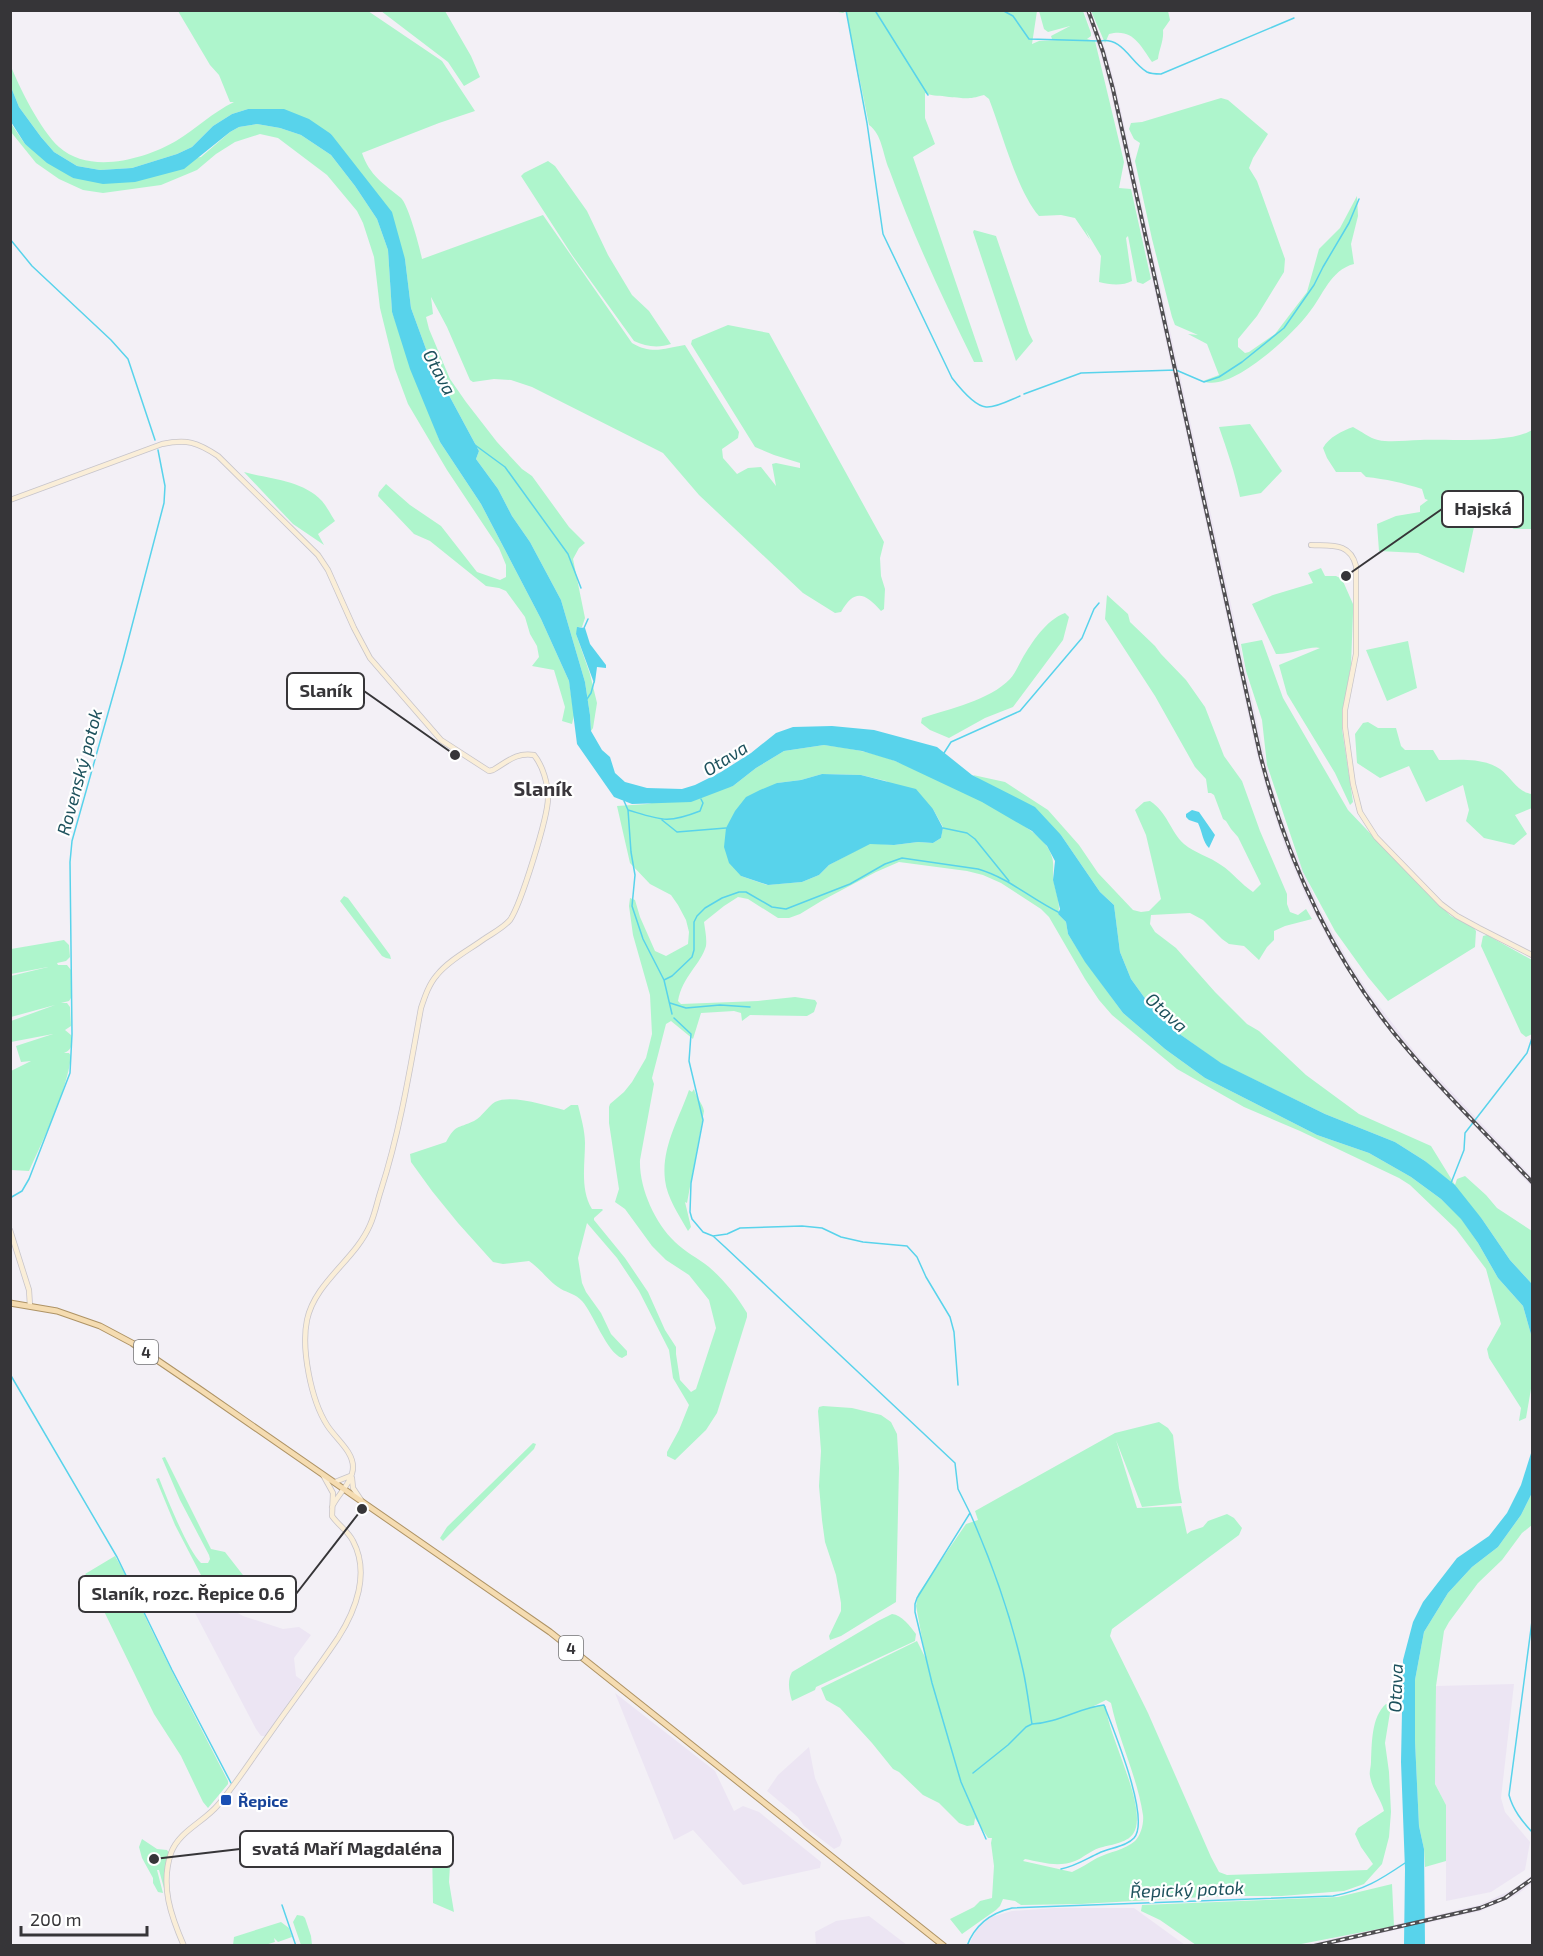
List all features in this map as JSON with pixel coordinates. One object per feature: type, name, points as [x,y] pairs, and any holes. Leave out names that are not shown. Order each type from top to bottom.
[{"type":"main road","name":"4","points":[[10,1303],[57,1311],[86,1320],[124,1338],[343,1488],[550,1632],[944,1946]]},
{"type":"street","points":[[10,500],[162,444],[178,441],[202,445],[218,456],[318,555],[328,570],[370,658],[441,740],[489,771],[516,756],[534,755],[547,783],[546,812],[529,874],[515,910],[509,920],[499,929],[436,975],[427,991],[421,1008],[400,1123],[370,1226],[358,1246],[323,1288],[312,1305],[307,1320],[305,1344],[312,1392],[328,1428],[351,1458],[352,1486],[363,1502]]},
{"type":"street","points":[[1311,545],[1335,546],[1345,549],[1352,554],[1356,566],[1356,654],[1345,710],[1345,727],[1353,784],[1360,812],[1376,837],[1441,904],[1479,928],[1533,955]]},
{"type":"street","points":[[10,1230],[29,1290],[30,1306]]},
{"type":"street","points":[[184,1946],[170,1912],[167,1895],[172,1850],[178,1840],[217,1807],[234,1785],[338,1638],[354,1608],[361,1578],[359,1557],[352,1538],[332,1516],[333,1493],[321,1473]]},
{"type":"street","points":[[334,1482],[352,1474]]},
{"type":"street","points":[[332,1507],[352,1474]]},
{"type":"street","points":[[332,1507],[339,1499],[351,1494]]},
{"type":"shaded area","points":[[1084,11],[1091,11],[1106,51],[1116,88],[1264,753],[1273,790],[1291,842],[1320,909],[1350,964],[1372,997],[1418,1056],[1532,1177],[1532,1187],[1426,1075],[1376,1015],[1331,945],[1306,897],[1284,844],[1257,755],[1110,89],[1100,53]]},
{"type":"shaded area","points":[[207,1599],[214,1599],[243,1616],[283,1629],[299,1627],[311,1635],[294,1658],[296,1676],[303,1681],[266,1736],[261,1736],[256,1729],[194,1611]]},
{"type":"shaded area","points":[[1514,1684],[1501,1798],[1505,1812],[1530,1842],[1525,1870],[1491,1892],[1446,1901],[1446,1805],[1435,1784],[1436,1686]]},
{"type":"shaded area","points":[[615,1693],[715,1771],[734,1811],[743,1806],[759,1812],[821,1862],[820,1868],[743,1885],[693,1830],[674,1840]]},
{"type":"shaded area","points":[[809,1747],[815,1778],[842,1840],[840,1846],[834,1849],[804,1826],[798,1817],[767,1791],[778,1775]]},
{"type":"shaded area","points":[[1532,1875],[1532,1883],[1518,1894],[1481,1911],[1329,1945],[1300,1946],[1479,1905],[1514,1889]]},
{"type":"shaded area","points":[[1055,1908],[1134,1908],[1185,1945],[969,1945],[977,1928],[991,1917],[1012,1911]]},
{"type":"shaded area","points":[[869,1916],[907,1945],[816,1945],[815,1932],[836,1921]]},
{"type":"green space","points":[[178,11],[368,11],[442,61],[475,111],[362,153],[373,173],[404,202],[422,259],[543,215],[632,343],[652,350],[685,345],[739,432],[738,438],[722,449],[723,458],[737,474],[748,468],[761,467],[776,486],[772,464],[800,468],[800,463],[755,447],[691,344],[692,340],[728,325],[769,333],[884,542],[880,558],[881,576],[885,589],[884,609],[881,611],[865,597],[856,596],[846,604],[841,612],[835,613],[803,593],[699,495],[663,453],[532,387],[511,380],[494,379],[473,382],[470,380],[431,297],[433,314],[426,317],[450,379],[497,442],[522,469],[532,476],[569,527],[585,543],[573,559],[585,618],[576,634],[597,703],[591,731],[585,682],[561,600],[530,542],[512,516],[498,489],[476,459],[479,451],[430,360],[411,308],[405,259],[331,134],[248,109],[232,114],[213,126],[192,147],[177,154],[132,168],[100,170],[77,166],[54,152],[19,107],[11,87],[10,64],[45,131],[59,147],[72,156],[101,162],[118,161],[149,153],[176,141],[234,102],[230,102],[219,75],[210,65]]},
{"type":"green space","points":[[381,11],[445,11],[471,56],[480,77],[464,86],[448,62]]},
{"type":"green space","points":[[846,11],[1037,11],[1032,44],[1039,41],[1058,40],[1052,39],[1051,36],[1070,26],[1048,32],[1044,29],[1039,11],[1083,11],[1091,33],[1087,39],[1095,41],[1124,162],[1119,188],[1131,189],[1151,279],[1143,284],[1137,282],[1128,236],[1126,238],[1132,281],[1125,284],[1099,282],[1101,256],[1085,229],[1090,240],[1075,218],[1061,215],[1039,216],[1017,177],[989,99],[984,95],[966,98],[925,93],[925,118],[935,144],[913,157],[983,362],[974,362],[918,242],[877,134],[869,125]]},
{"type":"green space","points":[[1091,11],[1168,11],[1170,20],[1163,30],[1158,59],[1152,62],[1135,39],[1124,33],[1109,34],[1105,43]]},
{"type":"green space","points":[[1221,98],[1228,100],[1268,134],[1249,168],[1257,181],[1285,259],[1284,272],[1257,316],[1238,339],[1238,347],[1245,353],[1275,334],[1307,292],[1319,249],[1340,228],[1357,196],[1358,216],[1351,244],[1354,264],[1346,267],[1333,278],[1308,314],[1275,348],[1244,371],[1215,383],[1203,381],[1219,375],[1207,344],[1188,334],[1198,335],[1175,325],[1172,317],[1135,161],[1140,143],[1134,139],[1129,129],[1131,123],[1142,122]]},
{"type":"green space","points":[[10,122],[25,144],[73,178],[201,157],[230,132],[239,127],[257,124],[301,135],[331,155],[377,219],[388,250],[392,312],[440,442],[481,504],[541,619],[569,681],[574,715],[572,724],[562,721],[565,707],[554,670],[532,666],[539,657],[537,646],[530,634],[525,617],[506,591],[486,586],[430,541],[414,534],[378,496],[386,484],[410,505],[441,526],[477,572],[500,580],[506,577],[506,565],[499,548],[447,470],[408,404],[395,369],[380,308],[374,257],[363,223],[357,211],[327,175],[278,138],[260,134],[235,142],[197,170],[161,185],[103,193],[83,190],[59,179],[36,163],[11,132]]},
{"type":"green space","points":[[548,161],[555,166],[587,211],[608,255],[632,295],[649,311],[671,344],[652,346],[634,341],[572,255],[521,176]]},
{"type":"green space","points":[[974,230],[996,236],[1033,341],[1016,361],[973,232]]},
{"type":"green space","points":[[1250,424],[1282,471],[1261,493],[1240,497],[1219,427]]},
{"type":"green space","points":[[1353,427],[1375,439],[1388,441],[1494,439],[1532,430],[1532,529],[1514,529],[1505,524],[1474,527],[1464,573],[1418,553],[1379,551],[1377,524],[1396,516],[1420,512],[1420,506],[1428,500],[1425,499],[1422,489],[1366,477],[1361,472],[1336,472],[1323,448],[1332,438]]},
{"type":"green space","points":[[244,472],[296,484],[322,501],[335,521],[318,534],[324,545],[293,524]]},
{"type":"green space","points":[[1321,568],[1325,576],[1336,576],[1342,579],[1353,604],[1351,665],[1342,717],[1353,802],[1350,805],[1335,773],[1287,694],[1279,665],[1320,648],[1276,654],[1252,604],[1313,583],[1308,573]]},
{"type":"green space","points":[[1107,595],[1128,614],[1130,622],[1186,680],[1205,707],[1224,756],[1242,781],[1287,894],[1290,912],[1298,915],[1306,909],[1312,919],[1274,931],[1274,940],[1259,960],[1244,946],[1229,944],[1203,920],[1190,913],[1151,915],[1150,924],[1155,932],[1176,948],[1247,1024],[1259,1031],[1306,1075],[1359,1114],[1431,1146],[1455,1185],[1457,1179],[1465,1176],[1497,1208],[1532,1231],[1532,1284],[1510,1260],[1482,1219],[1425,1161],[1395,1142],[1325,1114],[1220,1063],[1181,1035],[1144,997],[1131,979],[1120,952],[1114,905],[1100,892],[1061,835],[973,775],[1005,782],[1048,810],[1079,845],[1098,873],[1133,910],[1149,911],[1161,899],[1146,835],[1135,810],[1144,802],[1150,801],[1156,806],[1179,839],[1188,847],[1221,865],[1253,892],[1261,884],[1238,837],[1223,819],[1214,795],[1208,793],[1206,779],[1195,767],[1155,696],[1105,619]]},
{"type":"green space","points":[[1065,613],[1069,617],[1063,640],[1013,707],[985,718],[949,738],[930,730],[921,723],[922,718],[969,703],[1002,686],[1013,675],[1040,632],[1058,616]]},
{"type":"green space","points":[[1262,640],[1283,698],[1348,810],[1451,916],[1473,927],[1476,931],[1475,947],[1388,1001],[1335,931],[1303,872],[1267,765],[1262,720],[1246,671],[1241,644]]},
{"type":"green space","points":[[1408,641],[1417,688],[1387,701],[1366,650]]},
{"type":"green space","points":[[1368,722],[1378,728],[1396,728],[1401,746],[1405,750],[1433,750],[1439,760],[1478,761],[1500,769],[1519,788],[1532,794],[1532,808],[1515,815],[1527,834],[1514,845],[1484,838],[1466,821],[1469,810],[1463,785],[1426,802],[1409,766],[1380,778],[1357,763],[1355,734],[1363,723]]},
{"type":"green space","points":[[824,745],[886,758],[978,799],[1022,825],[1048,848],[1052,858],[1053,878],[1059,903],[1058,914],[1066,922],[1068,934],[1085,961],[1123,1013],[1165,1049],[1205,1078],[1317,1135],[1369,1153],[1411,1177],[1441,1199],[1461,1218],[1498,1278],[1523,1306],[1532,1338],[1532,1383],[1526,1418],[1519,1421],[1521,1408],[1489,1358],[1487,1349],[1501,1324],[1486,1269],[1456,1229],[1410,1185],[1300,1131],[1244,1107],[1177,1069],[1112,1015],[1099,1000],[1049,917],[1041,909],[1001,883],[967,871],[899,862],[789,918],[778,918],[748,899],[738,897],[704,922],[706,946],[704,953],[683,985],[678,1001],[681,1004],[795,997],[815,1000],[817,1003],[814,1012],[807,1016],[750,1015],[742,1021],[741,1013],[734,1011],[701,1013],[693,1039],[671,1021],[666,1024],[652,1078],[654,1084],[640,1160],[645,1193],[655,1215],[668,1234],[679,1246],[720,1277],[735,1294],[747,1313],[717,1413],[706,1430],[675,1460],[667,1456],[689,1405],[673,1378],[669,1350],[639,1291],[617,1258],[587,1223],[578,1258],[582,1283],[611,1334],[627,1351],[627,1355],[622,1358],[611,1349],[582,1301],[557,1286],[529,1261],[503,1264],[493,1262],[432,1191],[411,1162],[410,1154],[446,1142],[455,1130],[480,1117],[495,1102],[511,1099],[564,1110],[571,1105],[578,1105],[585,1138],[586,1194],[592,1209],[603,1210],[594,1220],[625,1258],[648,1292],[665,1330],[676,1347],[680,1380],[691,1392],[696,1389],[716,1328],[709,1300],[689,1275],[666,1260],[652,1246],[625,1209],[615,1202],[619,1189],[609,1123],[609,1107],[632,1082],[646,1058],[652,1034],[650,995],[633,935],[630,898],[635,900],[655,951],[666,956],[688,944],[689,932],[686,920],[671,895],[650,884],[630,863],[617,806],[647,804],[733,786],[756,768],[784,751]],"holes":[[[822,774],[861,775],[886,781],[933,809],[943,827],[941,838],[933,843],[894,845],[870,843],[829,865],[819,875],[802,882],[767,885],[741,876],[777,783]]]},
{"type":"green space","points":[[344,896],[348,898],[391,959],[382,956],[340,901]]},
{"type":"green space","points":[[1487,935],[1532,960],[1532,1034],[1526,1037],[1521,1033],[1481,946],[1483,936]]},
{"type":"green space","points":[[64,940],[69,945],[70,957],[66,961],[57,963],[67,965],[71,970],[71,998],[61,1003],[67,1003],[70,1007],[71,1026],[65,1030],[71,1035],[72,1044],[64,1053],[69,1053],[71,1056],[69,1070],[54,1114],[29,1171],[11,1170],[11,1071],[31,1061],[21,1062],[16,1046],[53,1034],[11,1042],[11,1021],[55,1005],[11,1017],[11,976],[48,967],[11,974],[11,949]]},
{"type":"green space","points":[[694,1089],[704,1111],[687,1203],[685,1202],[691,1227],[688,1231],[668,1193],[664,1168],[672,1134],[689,1090],[692,1092]]},
{"type":"green space","points":[[819,1407],[852,1408],[881,1415],[891,1422],[897,1434],[899,1468],[896,1602],[841,1636],[830,1640],[829,1636],[841,1611],[841,1603],[836,1575],[825,1542],[822,1520],[818,1411]]},
{"type":"green space","points":[[1159,1422],[1173,1435],[1182,1503],[1142,1507],[1116,1440],[1137,1508],[1181,1506],[1187,1534],[1203,1527],[1208,1521],[1227,1514],[1234,1518],[1242,1528],[1239,1535],[1112,1629],[1110,1636],[1148,1713],[1219,1872],[1227,1875],[1367,1870],[1373,1864],[1355,1834],[1358,1828],[1384,1811],[1371,1781],[1370,1773],[1375,1723],[1381,1709],[1386,1704],[1391,1706],[1385,1743],[1391,1812],[1389,1837],[1382,1864],[1364,1884],[1344,1891],[1282,1896],[1221,1896],[1081,1904],[1021,1905],[1015,1901],[1003,1899],[996,1910],[962,1934],[950,1919],[974,1907],[980,1901],[992,1898],[994,1866],[992,1838],[988,1838],[975,1818],[974,1825],[967,1826],[959,1823],[939,1803],[923,1795],[893,1769],[840,1708],[826,1700],[821,1688],[917,1641],[926,1659],[916,1606],[918,1594],[966,1524],[978,1520],[975,1511],[1115,1433]],"holes":[[[1106,1700],[1111,1703],[1140,1801],[1143,1818],[1139,1836],[1127,1847],[1097,1858],[1072,1872],[1023,1861],[1025,1859],[1050,1864],[1069,1863],[1096,1849],[1122,1842],[1133,1834],[1137,1823],[1132,1791],[1108,1719],[1106,1706],[1094,1706]]]},
{"type":"green space","points":[[533,1443],[536,1444],[534,1449],[443,1541],[440,1538],[447,1527]]},
{"type":"green space","points":[[165,1457],[211,1549],[225,1552],[257,1593],[263,1608],[241,1598],[219,1583],[202,1582],[202,1577],[175,1525],[156,1479],[159,1478],[178,1523],[196,1557],[201,1563],[208,1563],[209,1555],[180,1500],[162,1458]]},
{"type":"green space","points":[[1532,1493],[1532,1525],[1522,1533],[1502,1560],[1478,1583],[1444,1631],[1436,1686],[1435,1784],[1446,1805],[1446,1861],[1425,1867],[1419,1826],[1415,1741],[1415,1680],[1424,1632],[1448,1593],[1472,1567],[1498,1547],[1521,1515]]},
{"type":"green space","points":[[115,1556],[228,1781],[208,1808],[181,1756],[154,1714],[100,1603],[87,1586],[92,1580],[85,1574]]},
{"type":"green space","points":[[892,1614],[899,1616],[908,1624],[916,1634],[915,1641],[816,1687],[815,1690],[792,1701],[789,1679],[792,1672]]},
{"type":"green space","points":[[142,1839],[157,1849],[167,1850],[169,1853],[165,1892],[159,1870],[157,1870],[163,1893],[158,1892],[142,1858],[139,1847]]},
{"type":"green space","points":[[434,1845],[447,1847],[454,1912],[433,1903],[432,1848]]},
{"type":"green space","points":[[1392,1884],[1394,1926],[1296,1945],[1196,1945],[1160,1920],[1141,1911],[1142,1905],[1338,1897]]},
{"type":"green space","points":[[297,1915],[305,1918],[312,1945],[301,1945],[293,1922]]},
{"type":"green space","points":[[281,1922],[289,1928],[292,1937],[278,1942],[274,1938],[275,1942],[265,1945],[233,1945],[234,1937]]},
{"type":"water","points":[[11,87],[19,107],[54,152],[77,166],[100,170],[132,168],[177,154],[192,147],[213,126],[232,114],[248,109],[284,109],[309,119],[331,134],[392,212],[405,259],[411,308],[430,360],[479,451],[476,459],[498,489],[512,516],[530,542],[561,600],[585,682],[591,731],[602,750],[610,757],[615,773],[625,782],[647,788],[682,789],[721,772],[751,753],[776,733],[793,727],[832,726],[874,730],[937,747],[972,775],[1035,807],[1061,835],[1100,892],[1114,905],[1120,952],[1131,979],[1144,997],[1181,1035],[1221,1063],[1325,1114],[1395,1142],[1425,1161],[1455,1185],[1510,1260],[1532,1284],[1532,1338],[1523,1306],[1498,1278],[1461,1219],[1441,1199],[1411,1177],[1369,1153],[1317,1135],[1205,1078],[1165,1049],[1123,1013],[1085,962],[1068,934],[1066,922],[1058,914],[1060,909],[1053,880],[1055,861],[1047,846],[1032,831],[982,802],[895,761],[862,751],[824,745],[784,751],[756,768],[733,786],[691,802],[632,804],[614,797],[577,744],[569,681],[541,619],[481,504],[440,442],[410,369],[392,312],[388,250],[377,219],[331,155],[301,135],[257,124],[239,127],[230,132],[184,169],[135,182],[103,184],[73,178],[47,163],[25,144],[11,122]]},
{"type":"water","points":[[577,627],[585,628],[590,644],[606,665],[606,668],[597,667],[594,683],[576,634]]},
{"type":"water","points":[[822,774],[861,775],[916,789],[933,809],[943,828],[941,838],[933,843],[870,844],[829,865],[819,875],[802,882],[768,885],[741,876],[729,863],[724,847],[726,828],[746,797],[777,783]]},
{"type":"water","points":[[1192,810],[1199,812],[1215,835],[1209,848],[1198,823],[1186,817],[1186,814]]},
{"type":"water","points":[[1532,1450],[1532,1493],[1521,1515],[1498,1547],[1472,1567],[1448,1593],[1424,1632],[1415,1680],[1415,1741],[1419,1826],[1424,1849],[1425,1945],[1404,1945],[1405,1869],[1401,1762],[1403,1660],[1413,1622],[1423,1602],[1457,1558],[1489,1536],[1507,1513],[1521,1485]]},
{"type":"waterway","points":[[846,10],[867,123],[883,234],[952,378],[972,400],[981,406],[999,405],[1020,396]]},
{"type":"waterway","points":[[1002,10],[1013,16],[1029,39],[1108,41],[1120,46],[1141,68],[1152,74],[1161,74],[1294,18]]},
{"type":"waterway","points":[[876,12],[928,95]]},
{"type":"waterway","points":[[1024,394],[1081,373],[1176,370],[1204,382],[1219,377],[1242,362],[1284,328],[1314,285],[1349,223],[1359,199]]},
{"type":"waterway","name":"Rovenský potok","points":[[10,239],[32,266],[111,340],[128,359],[155,440]]},
{"type":"waterway","points":[[475,445],[505,467],[568,554],[581,588]]},
{"type":"waterway","name":"Rovenský potok","points":[[10,1198],[22,1191],[29,1179],[70,1073],[72,1034],[70,862],[72,841],[164,503],[165,486],[158,450]]},
{"type":"waterway","points":[[944,753],[951,742],[1020,711],[1082,638],[1094,609],[1099,603]]},
{"type":"waterway","points":[[584,628],[588,619]]},
{"type":"waterway","points":[[587,699],[594,682]]},
{"type":"waterway","points":[[628,810],[657,818],[679,818],[700,811],[703,803],[701,799]]},
{"type":"waterway","points":[[624,801],[628,810],[635,875],[632,906],[643,939],[664,980],[672,976],[692,957],[694,922],[697,916],[705,908],[722,898],[746,892],[772,907],[786,909],[850,884],[885,864],[902,858],[978,869],[1010,883],[1060,913]]},
{"type":"waterway","points":[[662,820],[677,832],[726,828]]},
{"type":"waterway","points":[[943,828],[967,833],[975,839],[1009,881]]},
{"type":"waterway","points":[[664,980],[672,1014]]},
{"type":"waterway","points":[[670,1003],[686,1008],[720,1005],[750,1007]]},
{"type":"waterway","points":[[674,1018],[691,1034],[689,1061],[703,1120],[691,1183],[690,1212],[692,1219],[703,1232],[713,1236],[955,1463],[958,1489],[970,1513],[917,1598],[915,1612],[932,1683],[961,1782],[986,1839]]},
{"type":"waterway","points":[[1451,1183],[1464,1150],[1465,1133],[1527,1053],[1532,1038]]},
{"type":"waterway","points":[[713,1236],[727,1234],[740,1228],[802,1226],[822,1228],[841,1237],[863,1242],[907,1246],[917,1257],[950,1317],[954,1332],[958,1385]]},
{"type":"waterway","points":[[10,1374],[117,1557],[231,1783]]},
{"type":"waterway","points":[[970,1513],[993,1570],[1013,1630],[1032,1724],[1051,1721],[1104,1705],[1129,1773],[1138,1813],[1138,1828],[1134,1838],[1061,1869]]},
{"type":"waterway","points":[[1532,1621],[1509,1795],[1518,1815],[1532,1832]]},
{"type":"waterway","points":[[973,1773],[1032,1724]]},
{"type":"waterway","name":"Řepický potok","points":[[967,1946],[979,1926],[991,1916],[1012,1908],[1333,1896],[1371,1884],[1405,1863]]},
{"type":"waterway","points":[[282,1905],[296,1946]]},
{"type":"railway","points":[[1088,10],[1113,89],[1260,754],[1282,828],[1329,934],[1370,1001],[1426,1071],[1532,1182]]},
{"type":"railway","points":[[1314,1946],[1480,1908],[1505,1898],[1532,1879]]},
{"type":"place","name":"Hajská","points":[[1346,576]]},
{"type":"place","name":"Slaník","points":[[455,755]]},
{"type":"place","name":"Slaník, rozc. Řepice 0.6","points":[[362,1509]]},
{"type":"place","name":"Řepice","points":[[226,1800]]},
{"type":"place","name":"svatá Maří Magdaléna","points":[[154,1859]]},
{"type":"district","name":"Slaník","points":[[543,788]]},
{"type":"water label","name":"Otava","points":[[440,372]]},
{"type":"water label","name":"Otava","points":[[725,758]]},
{"type":"water label","name":"Otava","points":[[1167,1012]]},
{"type":"water label","name":"Otava","points":[[1395,1688]]}]
